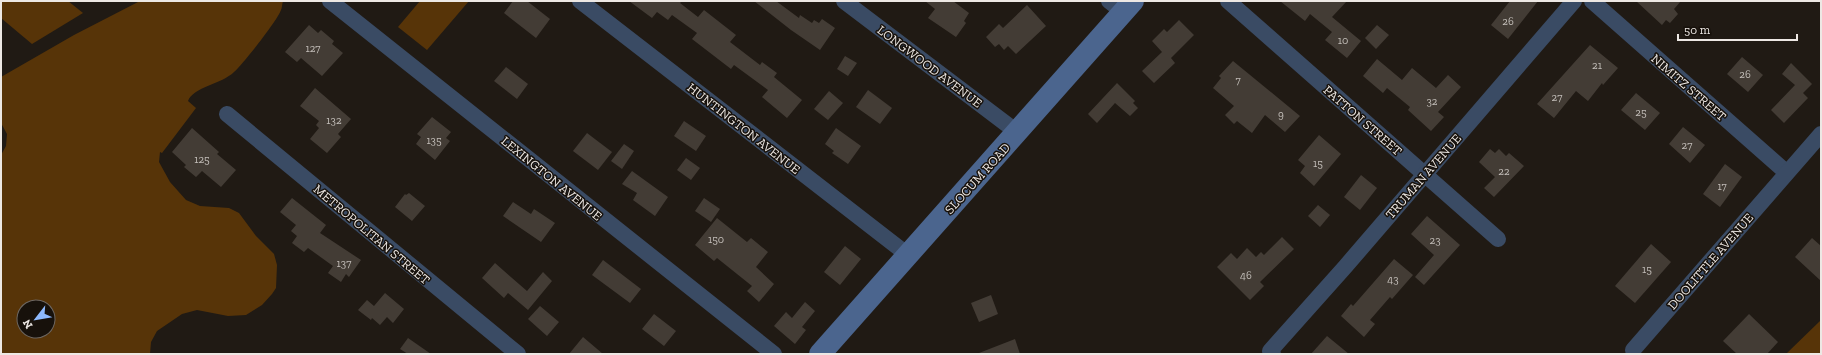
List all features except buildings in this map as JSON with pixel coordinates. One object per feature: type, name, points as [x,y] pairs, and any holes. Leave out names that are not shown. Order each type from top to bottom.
[{"type":"main road","name":"SLOCUM ROAD","points":[[820,354],[1017,132],[1122,5]]},
{"type":"street","name":"LEXINGTON AVENUE","points":[[330,1],[774,354]]},
{"type":"street","name":"HUNTINGTON AVENUE","points":[[580,1],[908,255]]},
{"type":"street","name":"LONGWOOD AVENUE","points":[[844,1],[1017,132]]},
{"type":"street","name":"PATTON STREET","points":[[1228,1],[1498,239]]},
{"type":"street","name":"TRUMAN AVENUE","points":[[1272,353],[1574,1]]},
{"type":"street","name":"NIMITZ STREET","points":[[1592,1],[1786,172]]},
{"type":"street","name":"METROPOLITAN STREET","points":[[227,114],[518,354]]},
{"type":"street","name":"DOOLITTLE AVENUE","points":[[1633,350],[1786,172],[1821,134]]},
{"type":"shaded area","points":[[1,1],[68,1],[83,13],[32,44],[1,18]]},
{"type":"shaded area","points":[[140,1],[283,1],[281,10],[273,23],[234,72],[191,96],[188,101],[196,108],[162,153],[160,152],[159,162],[170,182],[186,200],[200,206],[229,208],[239,213],[256,236],[274,254],[277,265],[276,288],[272,294],[262,305],[246,315],[228,316],[197,310],[182,314],[157,331],[151,342],[150,354],[1,354],[1,155],[6,146],[7,134],[1,123],[1,77],[74,35]]},
{"type":"shaded area","points":[[420,1],[469,1],[427,50],[398,27]]},
{"type":"shaded area","points":[[1821,320],[1821,354],[1786,354]]}]
